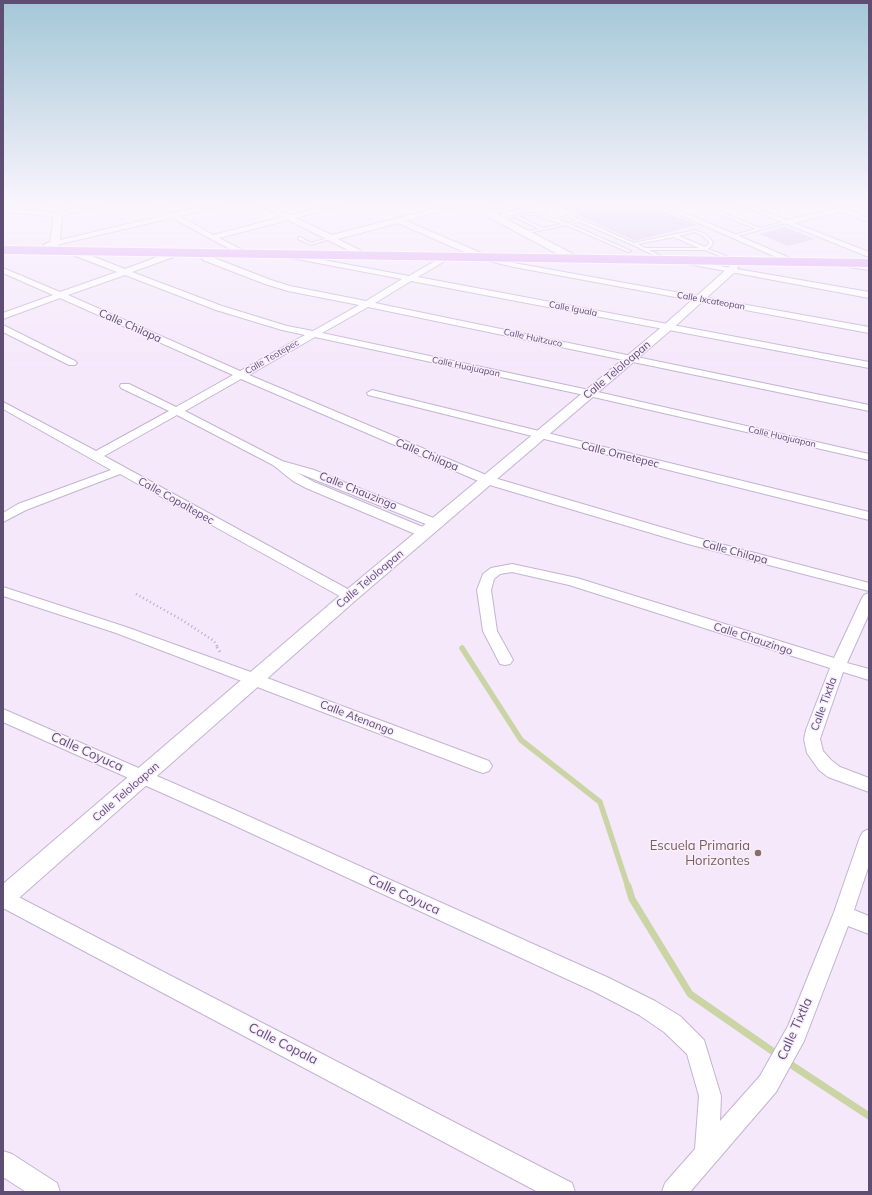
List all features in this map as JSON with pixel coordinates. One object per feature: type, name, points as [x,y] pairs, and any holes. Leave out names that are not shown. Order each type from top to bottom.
[{"type":"main road","points":[[655,260],[734,266],[795,262],[869,263]]},
{"type":"street","name":"Calle Huajuapan","points":[[95,260],[219,308],[312,335],[589,394],[869,457]]},
{"type":"street","points":[[3,316],[157,260]]},
{"type":"street","name":"Calle Huitzuco","points":[[210,260],[288,288],[869,408]]},
{"type":"street","name":"Calle Iguala","points":[[308,260],[869,366]]},
{"type":"street","name":"Calle Teotepec","points":[[96,456],[366,305],[441,260]]},
{"type":"street","name":"Calle Ixcateopan","points":[[495,260],[530,268],[869,330]]},
{"type":"street","points":[[790,260],[795,262]]},
{"type":"street","points":[[838,263],[869,268]]},
{"type":"street","points":[[734,266],[869,295]]},
{"type":"street","name":"Calle Teloloapan","points":[[3,898],[350,596],[632,359],[700,299],[734,266]]},
{"type":"street","name":"Calle Chilapa","points":[[3,270],[241,375],[487,480],[693,541],[869,587]]},
{"type":"street","points":[[3,328],[72,363]]},
{"type":"street","name":"Calle Chauzingo","points":[[125,386],[277,463],[310,472],[431,528]]},
{"type":"street","name":"Calle Ometepec","points":[[372,393],[869,516]]},
{"type":"street","name":"Calle Copaltepec","points":[[3,405],[350,596]]},
{"type":"street","points":[[3,518],[22,507],[121,470]]},
{"type":"street","name":"Calle Chauzingo","points":[[505,660],[490,631],[484,590],[488,577],[496,571],[512,568],[572,581],[869,676]]},
{"type":"street","name":"Calle Atenango","points":[[3,591],[120,630],[230,670],[483,766]]},
{"type":"street","name":"Calle Tixtla","points":[[869,598],[838,666],[812,739],[813,746],[819,759],[834,772],[869,785]]},
{"type":"street","name":"Calle Coyuca","points":[[3,715],[602,985],[647,1008],[672,1024],[696,1048],[710,1096],[707,1154]]},
{"type":"street","name":"Calle Tixtla","points":[[674,1192],[768,1084],[785,1054],[796,1033],[843,915],[869,837]]},
{"type":"street","name":"Calle Copala","points":[[3,898],[563,1192]]},
{"type":"street","points":[[843,915],[869,925]]},
{"type":"street","points":[[3,1163],[48,1192]]},
{"type":"lane","points":[[723,260],[734,266]]},
{"type":"path","points":[[136,594],[182,620],[214,641],[230,670]]},
{"type":"waterway","points":[[462,648],[521,740],[600,802],[628,887]]},
{"type":"waterway","points":[[628,886],[632,899],[690,994],[778,1055]]},
{"type":"waterway","points":[[787,1062],[869,1116]]},
{"type":"place","name":"Escuela Primaria Horizontes","points":[[758,853]]}]
